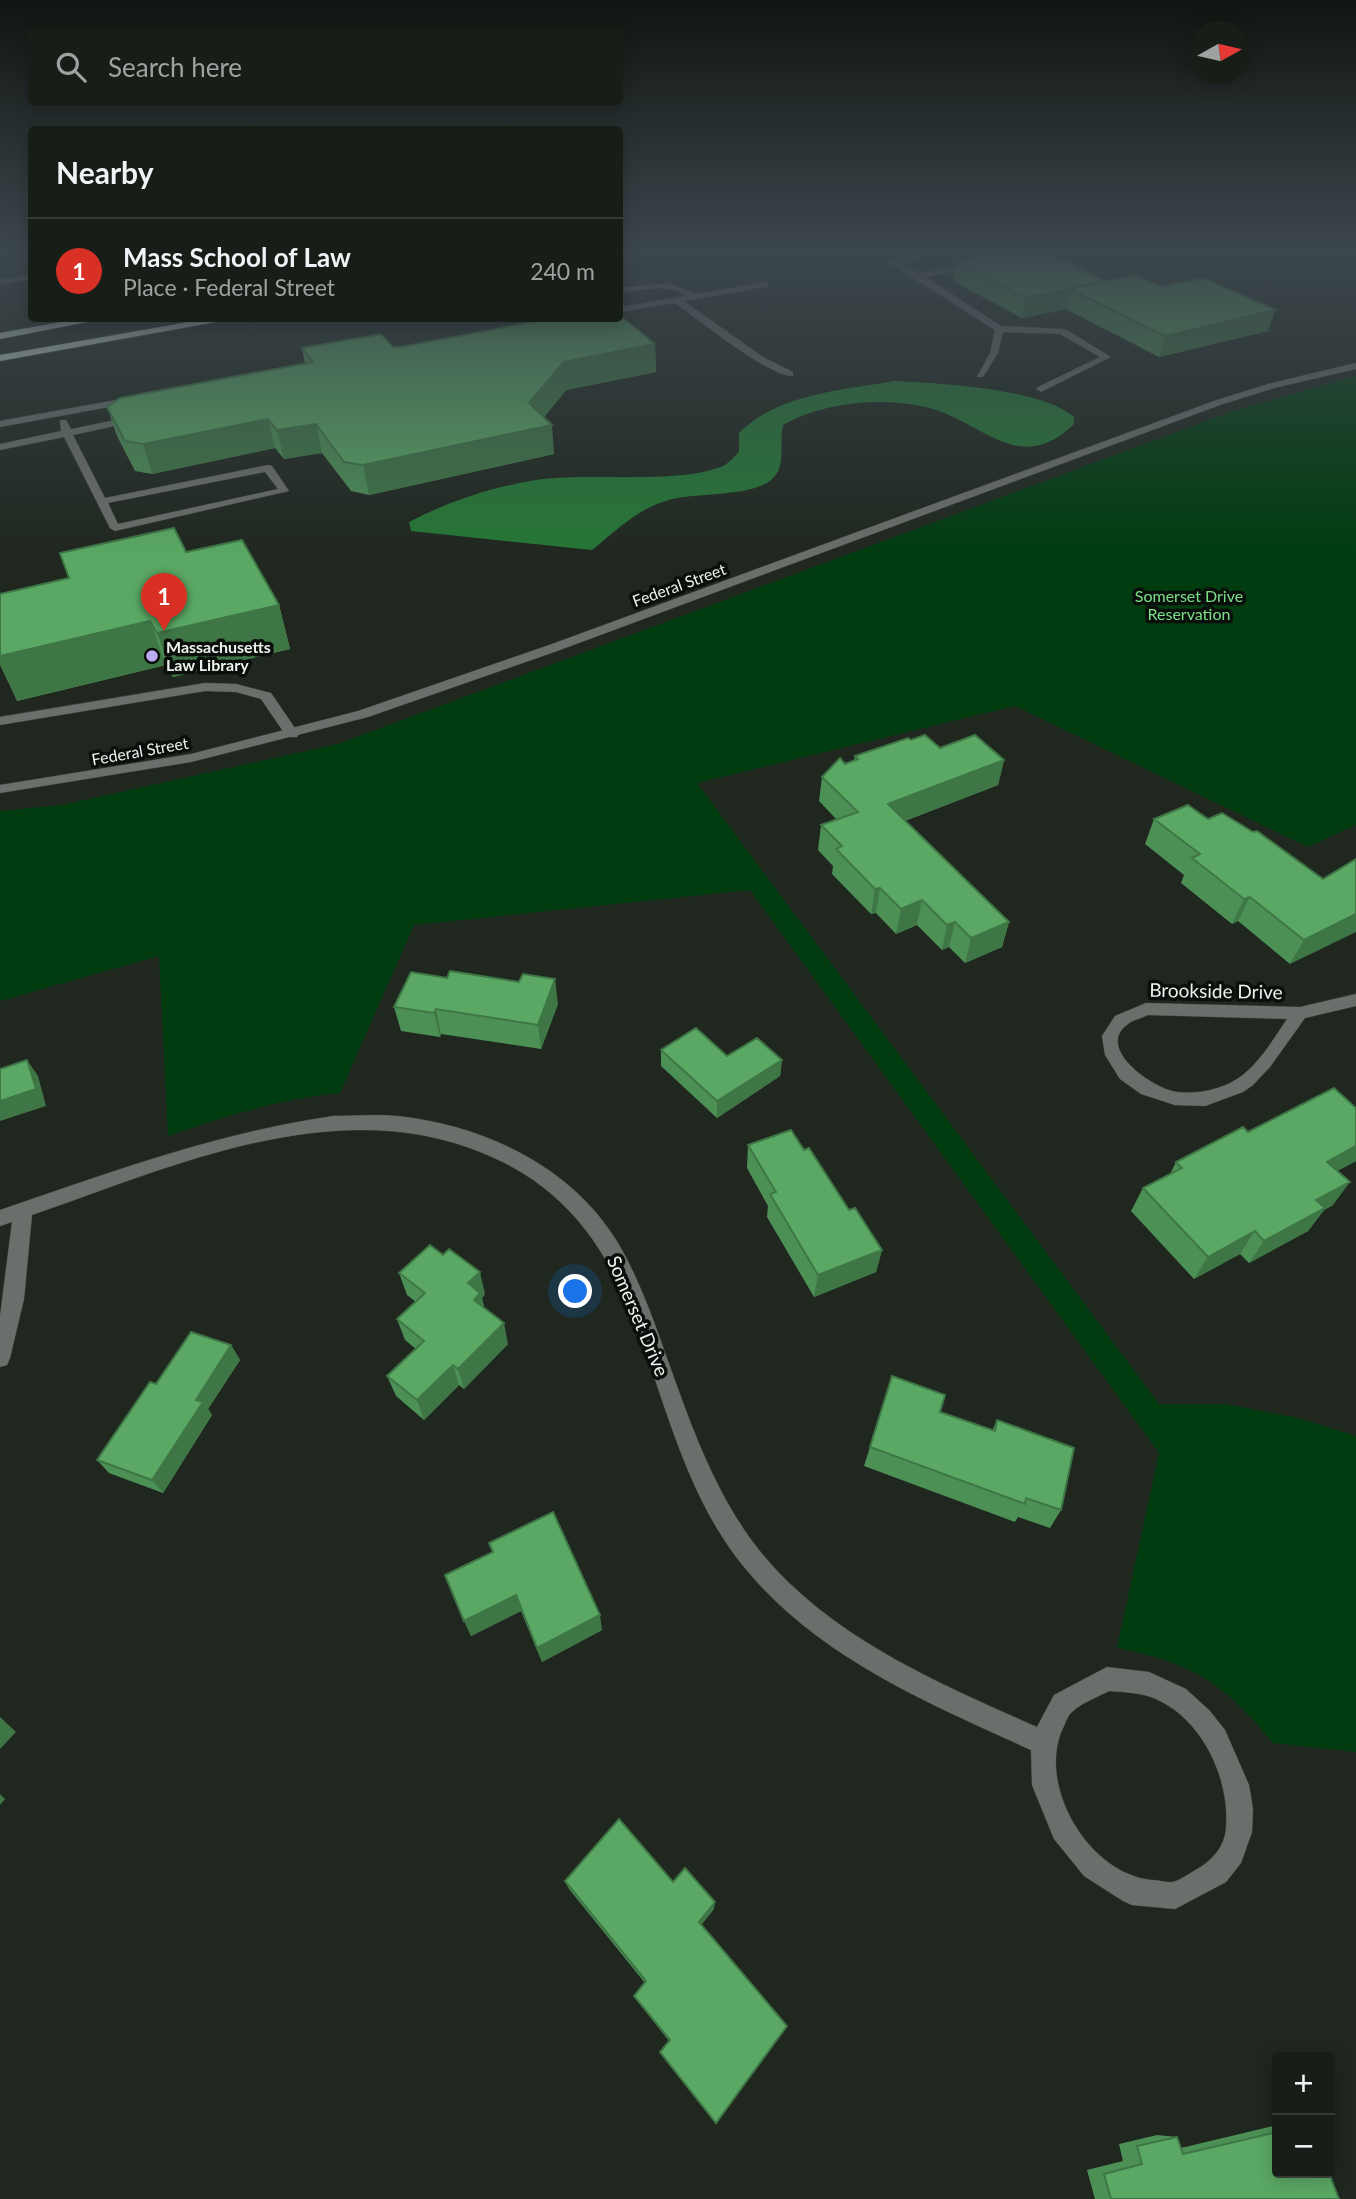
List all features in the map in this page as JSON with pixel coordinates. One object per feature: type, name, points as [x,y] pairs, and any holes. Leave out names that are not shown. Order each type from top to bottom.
[{"type":"highway","points":[[0,358],[43,351]]},
{"type":"street","points":[[748,351],[790,374]]},
{"type":"street","points":[[980,375],[994,351]]},
{"type":"street","points":[[1041,389],[1107,357],[1096,351]]},
{"type":"street","name":"Federal Street","points":[[0,789],[191,758],[363,714],[556,647],[1217,403],[1283,383],[1356,366]]},
{"type":"street","points":[[0,425],[140,399]]},
{"type":"street","points":[[59,414],[115,528],[284,491],[268,468],[104,501]]},
{"type":"street","points":[[0,447],[150,416]]},
{"type":"street","points":[[0,721],[205,687],[236,688],[266,696],[292,734]]},
{"type":"street","name":"Brookside Drive","points":[[1300,1013],[1255,1073],[1238,1086],[1201,1100],[1179,1100],[1157,1095],[1138,1085],[1122,1071],[1113,1057],[1110,1042],[1113,1029],[1122,1018],[1153,1008],[1300,1013],[1356,1000]]},
{"type":"street","name":"Somerset Drive","points":[[0,1218],[229,1143],[324,1122],[370,1120],[415,1124],[458,1133],[498,1149],[535,1169],[569,1195],[597,1227],[620,1264],[702,1473],[732,1531],[753,1560],[824,1626],[863,1654],[909,1681],[1044,1743]]},
{"type":"street","points":[[0,1358],[14,1299],[23,1210]]},
{"type":"street","points":[[1107,1679],[1145,1682],[1185,1703],[1217,1739],[1236,1783],[1240,1807],[1238,1830],[1232,1851],[1221,1869],[1206,1883],[1187,1892],[1167,1896],[1144,1894],[1100,1873],[1081,1856],[1053,1812],[1042,1765],[1044,1743],[1049,1723],[1059,1706],[1088,1684],[1107,1679]]},
{"type":"green space","name":"Somerset Drive Reservation","points":[[1356,376],[1356,825],[1308,847],[1015,706],[697,783],[1159,1404],[1225,1404],[1294,1417],[1356,1436],[1356,1752],[1273,1743],[1239,1705],[1205,1679],[1167,1661],[1117,1648],[1159,1453],[750,890],[414,925],[340,1093],[253,1109],[168,1136],[159,956],[0,1001],[0,811],[62,805],[338,744],[1233,411]]},
{"type":"shaded area","points":[[895,381],[962,386],[1015,394],[1059,407],[1074,417],[1074,424],[1056,438],[1038,445],[1022,446],[1005,443],[956,418],[921,406],[880,402],[839,406],[819,410],[783,425],[780,466],[778,472],[766,484],[740,491],[680,498],[658,504],[628,521],[592,550],[411,531],[409,522],[440,508],[487,491],[520,483],[558,478],[658,477],[704,472],[729,462],[739,452],[739,433],[772,410],[833,391]]},
{"type":"building","points":[[304,351],[622,351],[564,362],[529,403],[552,425],[363,465],[344,462],[316,424],[277,430],[268,419],[143,444],[125,441],[107,407],[120,398],[313,362]]},
{"type":"building","points":[[174,528],[186,552],[242,540],[279,605],[157,633],[150,621],[0,656],[0,594],[69,578],[60,553]]},
{"type":"building","points":[[925,735],[940,748],[975,735],[1004,760],[888,804],[1009,922],[971,938],[955,922],[947,925],[922,900],[901,909],[880,888],[875,889],[836,849],[842,846],[821,825],[858,812],[822,777],[840,758],[845,764],[858,759],[855,756]]},
{"type":"building","points":[[1188,805],[1208,819],[1222,813],[1253,832],[1257,831],[1323,879],[1356,859],[1356,914],[1304,940],[1250,897],[1244,899],[1192,858],[1200,854],[1154,819]]},
{"type":"building","points":[[450,971],[519,982],[523,974],[555,979],[538,1025],[436,1009],[434,1013],[394,1007],[411,972],[447,978]]},
{"type":"building","points":[[696,1028],[727,1056],[757,1038],[782,1060],[717,1101],[661,1050]]},
{"type":"building","points":[[27,1060],[36,1089],[0,1101],[0,1069]]},
{"type":"building","points":[[1334,1088],[1356,1108],[1356,1146],[1327,1162],[1350,1182],[1316,1200],[1325,1208],[1264,1241],[1255,1231],[1208,1257],[1143,1188],[1182,1168],[1176,1162],[1243,1127],[1248,1132]]},
{"type":"building","points":[[791,1130],[804,1150],[809,1148],[849,1210],[855,1208],[882,1250],[818,1275],[770,1194],[776,1192],[748,1145]]},
{"type":"building","points":[[430,1245],[443,1255],[449,1249],[480,1272],[468,1283],[480,1293],[474,1300],[504,1323],[458,1369],[453,1365],[417,1400],[387,1376],[424,1341],[397,1319],[425,1293],[399,1273]]},
{"type":"building","points":[[191,1332],[231,1345],[196,1400],[203,1402],[152,1480],[97,1460],[150,1382],[156,1384]]},
{"type":"building","points":[[892,1376],[945,1395],[940,1412],[995,1431],[997,1420],[1074,1448],[1061,1510],[1026,1498],[1025,1504],[870,1447]]},
{"type":"building","points":[[553,1512],[600,1615],[537,1648],[516,1595],[464,1621],[445,1575],[493,1552],[489,1543]]},
{"type":"building","points":[[619,1819],[673,1882],[685,1868],[715,1902],[699,1922],[787,2026],[716,2123],[660,2052],[670,2040],[634,1996],[646,1981],[565,1881]]},
{"type":"building","points":[[1272,2133],[1272,2178],[1331,2178],[1339,2199],[1111,2199],[1104,2174],[1142,2164],[1137,2146],[1177,2137],[1183,2154]]},
{"type":"place","name":"Mass School of Law","points":[[164,631]]},
{"type":"place","name":"Massachusetts Law Library","points":[[152,656]]}]
